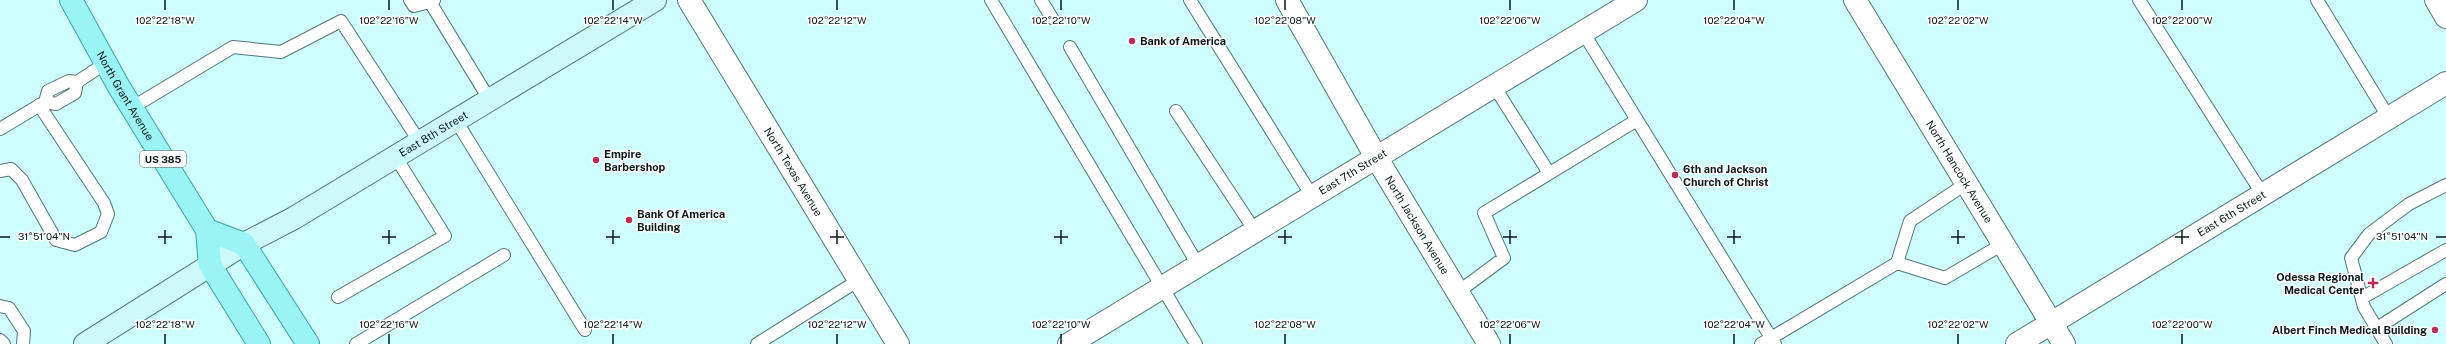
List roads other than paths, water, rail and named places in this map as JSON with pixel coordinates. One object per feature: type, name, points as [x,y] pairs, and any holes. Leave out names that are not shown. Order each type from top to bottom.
[{"type":"main road","name":"North Grant Avenue","points":[[71,0],[106,63],[207,230],[210,265],[259,344]]},
{"type":"main road","name":"East 8th Street","points":[[85,344],[244,244],[294,218],[455,119],[656,0]]},
{"type":"main road","points":[[207,230],[244,244],[308,344]]},
{"type":"street","name":"North Texas Avenue","points":[[688,0],[859,280],[895,343]]},
{"type":"street","name":"North Jackson Avenue","points":[[1287,0],[1376,157],[1458,292],[1485,342]]},
{"type":"street","name":"East 7th Street","points":[[1068,344],[1636,0]]},
{"type":"street","name":"North Hancock Avenue","points":[[1855,0],[2064,344]]},
{"type":"street","points":[[2436,0],[2446,17]]},
{"type":"street","name":"East 6th Street","points":[[2017,344],[2446,83]]},
{"type":"lane","points":[[410,0],[414,6],[432,1],[489,99]]},
{"type":"lane","points":[[990,0],[1196,344]]},
{"type":"lane","points":[[1041,0],[1052,18]]},
{"type":"lane","points":[[1190,0],[1312,196]]},
{"type":"lane","points":[[2140,0],[2263,195]]},
{"type":"lane","points":[[2317,0],[2389,118]]},
{"type":"lane","points":[[133,107],[233,47],[281,52],[341,21],[419,141]]},
{"type":"lane","points":[[1583,32],[1769,342],[1897,263],[1910,221],[1967,183]]},
{"type":"lane","points":[[1070,47],[1198,265]]},
{"type":"lane","points":[[0,129],[42,104],[48,92],[69,81],[77,82],[106,63]]},
{"type":"lane","points":[[1494,86],[1549,173]]},
{"type":"lane","points":[[0,171],[11,169],[22,180],[56,240],[75,245],[101,232],[108,214],[104,203],[42,104]]},
{"type":"lane","points":[[1176,111],[1255,231]]},
{"type":"lane","points":[[455,119],[585,330]]},
{"type":"lane","points":[[1458,292],[1504,258],[1484,213],[1637,120]]},
{"type":"lane","points":[[338,297],[445,236],[395,156]]},
{"type":"lane","points":[[2386,344],[2364,307],[2351,258],[2369,234],[2409,204],[2446,185]]},
{"type":"lane","points":[[1897,263],[1945,278],[2003,244]]},
{"type":"lane","points":[[2362,298],[2446,250]]},
{"type":"lane","points":[[356,344],[504,255]]},
{"type":"lane","points":[[757,344],[859,280]]},
{"type":"lane","points":[[2377,328],[2446,284]]},
{"type":"lane","points":[[0,306],[9,308],[24,331],[23,344]]},
{"type":"lane","points":[[0,340],[4,344]]},
{"type":"place","name":"Bank of America","points":[[1132,41]]},
{"type":"place","name":"Empire Barbershop","points":[[596,160]]},
{"type":"place","name":"6th and Jackson Church of Christ","points":[[1675,175]]},
{"type":"place","name":"Bank Of America Building","points":[[629,220]]},
{"type":"place","name":"Odessa Regional Medical Center","points":[[2373,283]]},
{"type":"place","name":"Albert Finch Medical Building","points":[[2435,330]]}]
